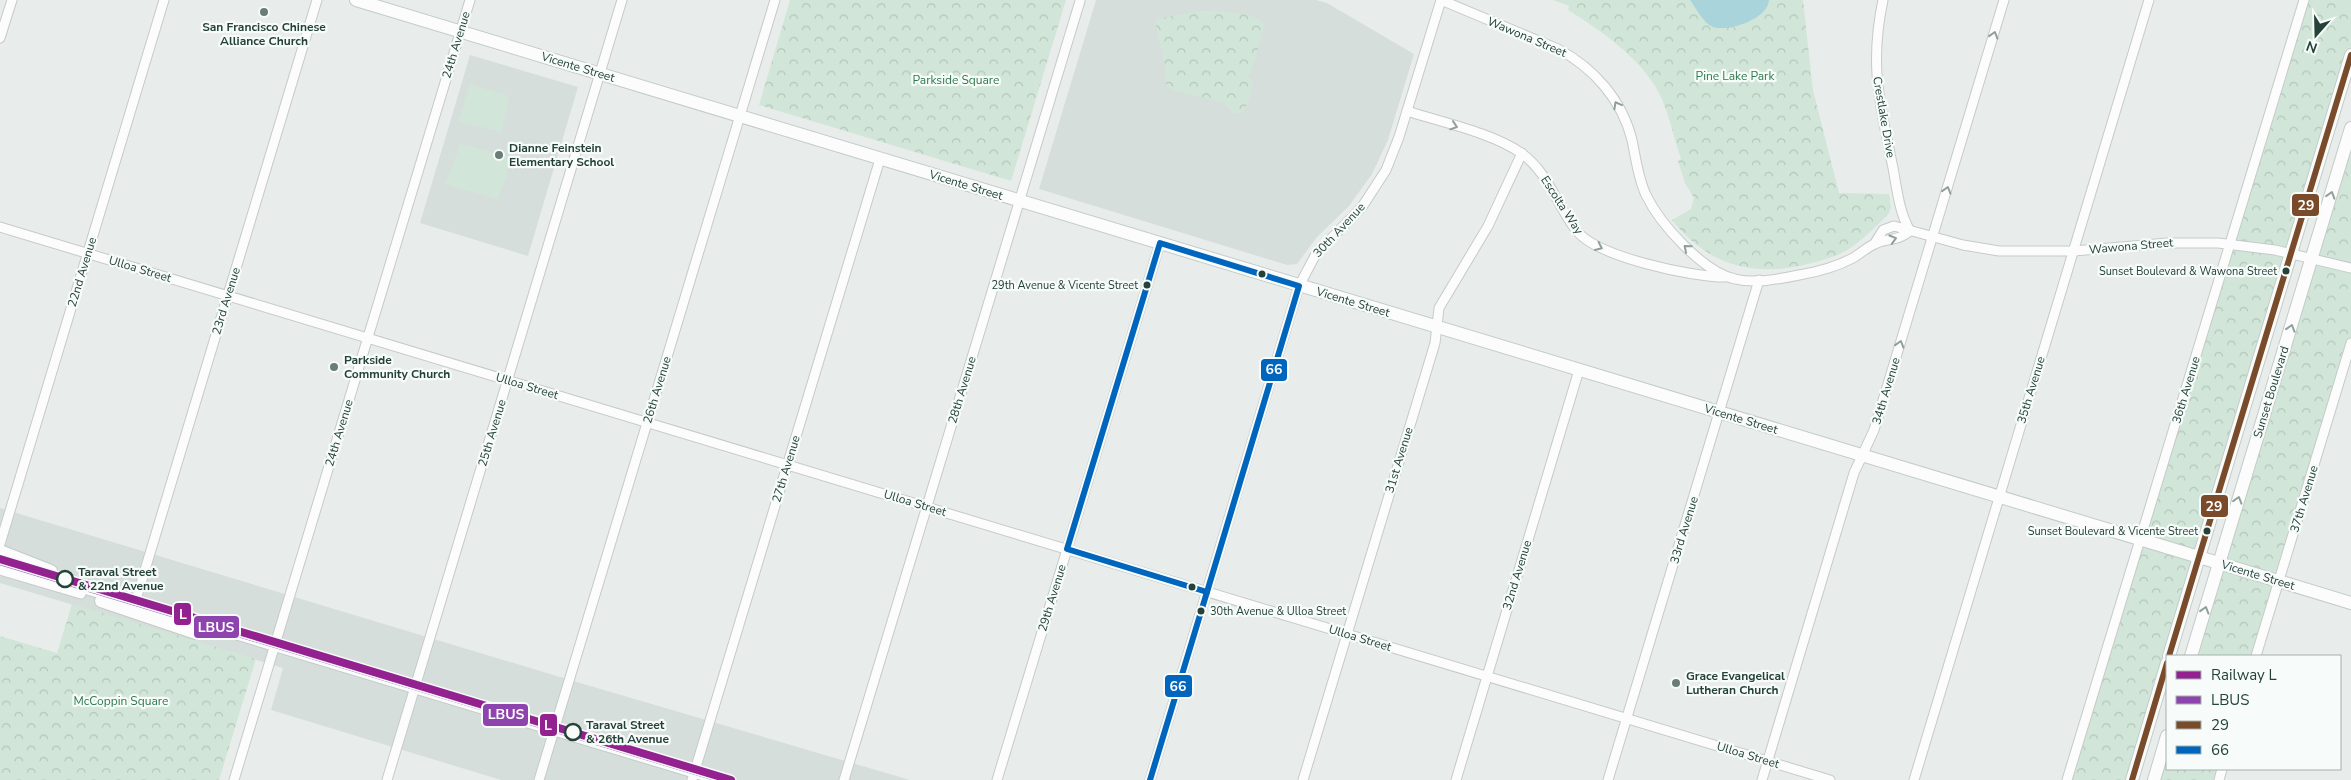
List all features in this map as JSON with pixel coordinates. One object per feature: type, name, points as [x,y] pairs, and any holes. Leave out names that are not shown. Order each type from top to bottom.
[{"type":"street","points":[[0,38],[12,0]]},
{"type":"street","name":"22nd Avenue","points":[[0,544],[164,0]]},
{"type":"street","name":"23rd Avenue","points":[[135,602],[317,0]]},
{"type":"street","name":"Vicente Street","points":[[356,0],[2351,603]]},
{"type":"street","name":"24th Avenue","points":[[234,780],[470,0]]},
{"type":"street","name":"25th Avenue","points":[[387,780],[622,0]]},
{"type":"street","name":"26th Avenue","points":[[540,780],[775,0]]},
{"type":"street","name":"Wawona Street","points":[[1441,0],[1558,48],[1577,59],[1593,72],[1607,89],[1624,118],[1642,184],[1658,215],[1684,245],[1727,277],[1742,280],[1788,278],[1828,268],[1850,259],[1875,243],[1896,239],[1910,231]]},
{"type":"street","name":"30th Avenue","points":[[1150,780],[1299,286],[1316,254],[1355,215],[1381,180],[1395,149],[1441,0]]},
{"type":"street","name":"Crestlake Drive","points":[[1883,0],[1875,46],[1877,90],[1903,214],[1910,231]]},
{"type":"street","name":"34th Avenue","points":[[1762,780],[1854,473],[1874,430],[2004,0]]},
{"type":"street","name":"35th Avenue","points":[[1914,780],[2149,0]]},
{"type":"street","name":"36th Avenue","points":[[2067,780],[2304,0]]},
{"type":"street","name":"28th Avenue","points":[[844,780],[1080,1]]},
{"type":"street","name":"Sunset Boulevard","points":[[2169,655],[2351,55]]},
{"type":"street","name":"Escolta Way","points":[[1407,111],[1496,140],[1522,153],[1541,172],[1576,230],[1590,243],[1606,250],[1682,273],[1727,277]]},
{"type":"street","name":"Sunset Boulevard","points":[[2191,655],[2351,128]]},
{"type":"street","name":"31st Avenue","points":[[1303,780],[1435,343],[1439,308],[1488,226],[1522,153]]},
{"type":"street","name":"27th Avenue","points":[[693,776],[880,159]]},
{"type":"street","name":"Wawona Street","points":[[1875,243],[1883,230],[1890,226],[1963,245],[1999,251],[2074,251],[2168,242],[2231,244],[2312,258],[2351,268]]},
{"type":"street","name":"Ulloa Street","points":[[0,227],[1830,780]]},
{"type":"street","name":"29th Avenue","points":[[997,780],[1160,244]]},
{"type":"street","name":"33rd Avenue","points":[[1608,780],[1759,280]]},
{"type":"street","name":"37th Avenue","points":[[2256,655],[2351,343]]},
{"type":"street","name":"32nd Avenue","points":[[1456,780],[1579,370]]},
{"type":"street","points":[[0,551],[42,566],[79,590]]},
{"type":"street","points":[[0,562],[52,577],[79,590],[196,633],[228,631]]},
{"type":"street","points":[[0,570],[135,602],[555,730],[693,776],[722,780]]},
{"type":"street","points":[[2132,780],[2166,666]]},
{"type":"street","points":[[2154,780],[2166,739]]},
{"type":"shaded area","points":[[1096,0],[1316,0],[1327,3],[1414,54],[1388,140],[1372,174],[1349,206],[1317,237],[1297,264],[1287,265],[1039,189]]},
{"type":"shaded area","name":"Dianne Feinstein Elementary School","points":[[470,55],[578,87],[528,256],[420,223]]},
{"type":"shaded area","points":[[0,508],[570,680],[910,780],[501,780],[271,710],[283,668],[0,583]]},
{"type":"green space","name":"Parkside Square","points":[[790,0],[1066,0],[1011,181],[759,105]]},
{"type":"green space","name":"Pine Lake Park","points":[[1553,0],[1803,0],[1813,90],[1839,193],[1889,194],[1891,208],[1888,215],[1853,246],[1833,257],[1788,268],[1750,268],[1733,264],[1701,248],[1672,220],[1691,209],[1694,198],[1685,183],[1678,161],[1681,159],[1669,117],[1659,93],[1631,56],[1568,10],[1569,6]]},
{"type":"green space","points":[[2304,0],[2351,0],[2351,55],[2170,655],[2166,655],[2166,667],[2132,780],[2067,780]]},
{"type":"green space","points":[[1201,11],[1243,14],[1258,19],[1263,23],[1264,28],[1251,72],[1247,76],[1253,83],[1249,98],[1245,107],[1239,113],[1234,114],[1224,103],[1170,89],[1166,86],[1164,61],[1156,26],[1157,19]]},
{"type":"green space","points":[[470,84],[509,96],[501,132],[459,121]]},
{"type":"green space","points":[[2351,128],[2351,343],[2256,655],[2191,655]]},
{"type":"green space","points":[[461,144],[509,157],[506,179],[497,199],[445,184]]},
{"type":"green space","name":"McCoppin Square","points":[[72,604],[256,659],[219,780],[0,780],[0,636],[57,653]]},
{"type":"green space","points":[[2166,739],[2166,770],[2222,770],[2219,780],[2154,780]]},
{"type":"water","points":[[1690,0],[1769,0],[1767,7],[1755,18],[1737,26],[1720,28],[1706,23]]},
{"type":"rail line","name":"L","points":[[0,559],[731,780]]},
{"type":"transit line","name":"29","points":[[2169,655],[2351,55]]},
{"type":"transit line","name":"66","points":[[1160,243],[1299,286],[1207,592],[1067,549],[1160,243]]},
{"type":"transit line","name":"LBUS","points":[[0,562],[722,780]]},
{"type":"transit line","name":"66","points":[[1150,780],[1207,592]]},
{"type":"transit line","name":"29","points":[[2132,780],[2166,666]]},
{"type":"place","name":"San Francisco Chinese Alliance Church","points":[[264,12]]},
{"type":"place","name":"Dianne Feinstein Elementary School","points":[[499,155]]},
{"type":"place","name":"Sunset Boulevard & Wawona Street","points":[[2286,271]]},
{"type":"place","name":"29th Avenue & Vicente Street","points":[[1147,285]]},
{"type":"place","name":"Parkside Community Church","points":[[334,367]]},
{"type":"place","name":"Sunset Boulevard & Vicente Street","points":[[2207,531]]},
{"type":"place","name":"Taraval Street & 22nd Avenue","points":[[65,579]]},
{"type":"place","name":"30th Avenue & Ulloa Street","points":[[1201,611]]},
{"type":"place","name":"Grace Evangelical Lutheran Church","points":[[1676,683]]},
{"type":"place","name":"Taraval Street & 26th Avenue","points":[[573,732]]}]
